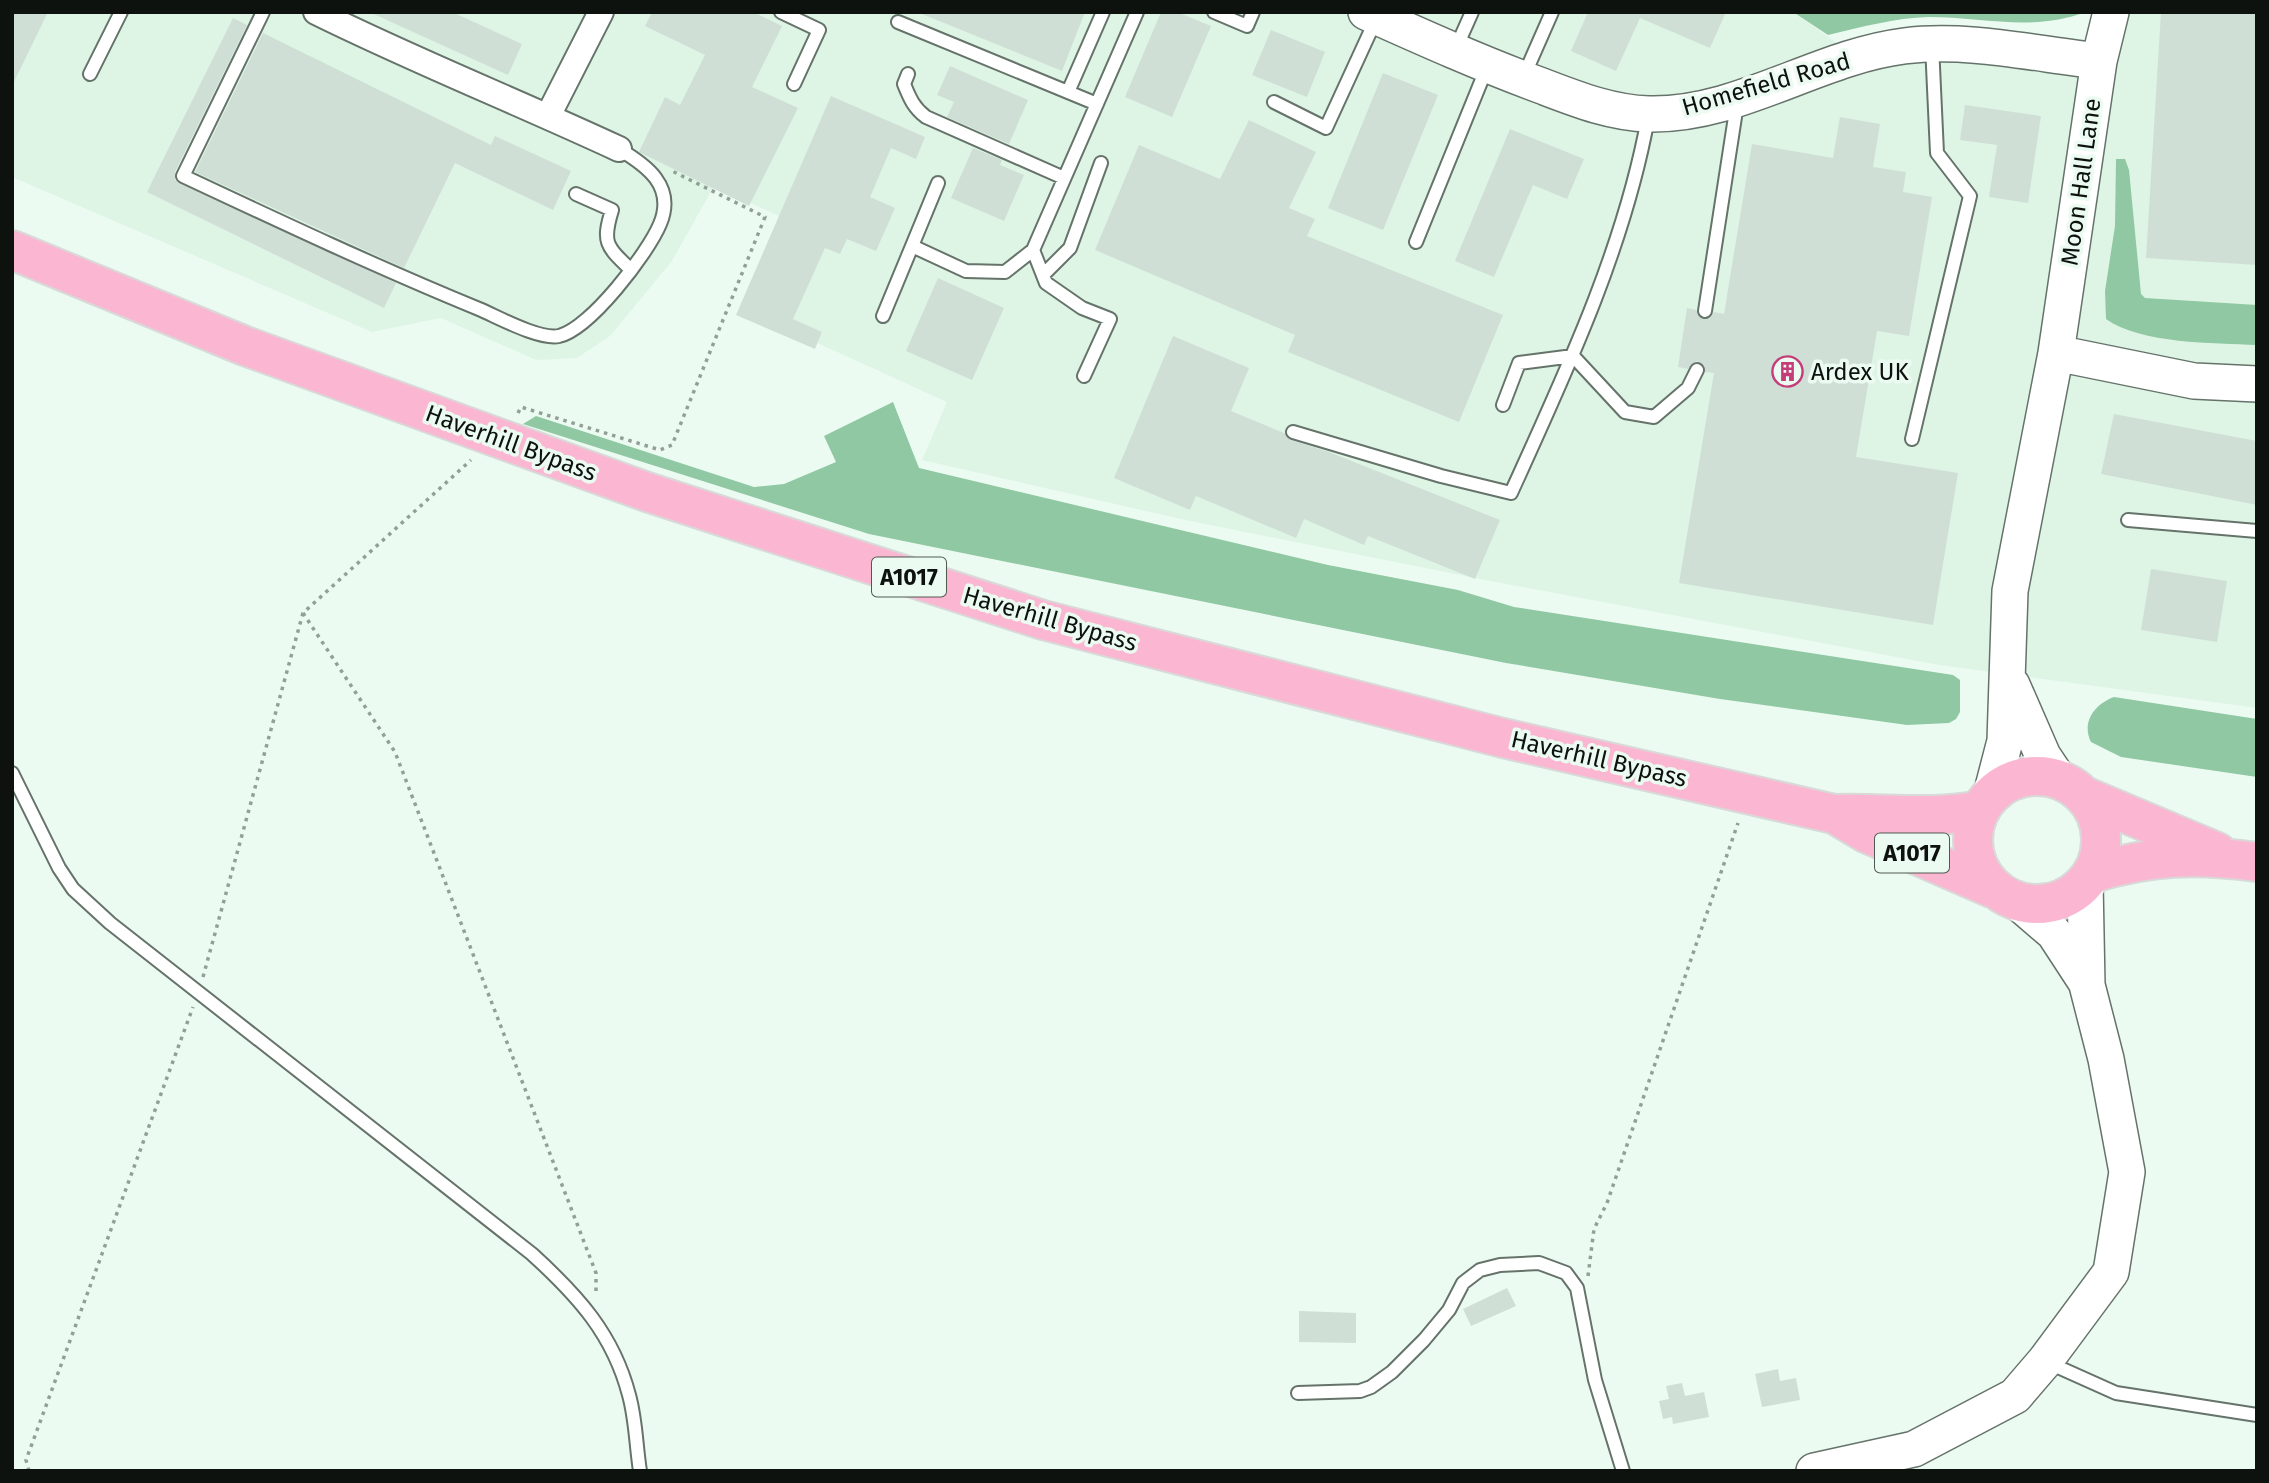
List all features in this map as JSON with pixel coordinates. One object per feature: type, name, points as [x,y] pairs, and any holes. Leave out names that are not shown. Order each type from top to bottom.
[{"type":"main road","name":"Haverhill Bypass","points":[[12,250],[245,346],[647,492],[1043,620],[1503,738],[1834,814],[1878,812],[1929,817],[1985,802]]},
{"type":"main road","points":[[2041,776],[2246,861],[2185,856],[2134,860],[2089,878],[2066,898],[2043,905],[2006,895],[1980,871],[1973,851],[1973,830],[1985,802],[2006,784],[2023,777],[2041,776]]},
{"type":"main road","points":[[2071,788],[2094,809],[2101,833],[2099,858],[2089,878]]},
{"type":"main road","name":"Haverhill Bypass","points":[[1834,814],[1866,833],[2006,895]]},
{"type":"street","points":[[316,12],[397,53],[548,116],[621,150]]},
{"type":"street","points":[[548,116],[601,12]]},
{"type":"street","name":"Moon Hall Lane","points":[[1985,802],[2005,741],[2010,591],[2056,353],[2099,61],[2111,12]]},
{"type":"street","name":"Homefield Road","points":[[1371,15],[1488,67],[1599,107],[1648,114],[1693,110],[1857,57],[1903,46],[1958,44],[2099,61]]},
{"type":"street","points":[[2056,353],[2194,381],[2257,384]]},
{"type":"street","points":[[2009,679],[2043,757],[2071,788]]},
{"type":"street","points":[[1814,1471],[1914,1449],[2015,1396],[2045,1361],[2110,1272],[2127,1172],[2106,1059],[2087,985],[2089,878]]},
{"type":"street","points":[[2006,895],[2054,933],[2087,985]]},
{"type":"lane","points":[[90,74],[121,12]]},
{"type":"lane","points":[[263,12],[183,176],[399,276],[531,331],[558,336],[588,321],[630,269],[661,223],[663,203],[660,185],[649,167],[621,150]]},
{"type":"lane","points":[[781,12],[819,30],[794,84]]},
{"type":"lane","points":[[1068,92],[1103,12]]},
{"type":"lane","points":[[912,246],[966,271],[1005,272],[1033,250],[1137,12]]},
{"type":"lane","points":[[1214,12],[1247,26],[1253,12]]},
{"type":"lane","points":[[1454,52],[1472,12]]},
{"type":"lane","points":[[1523,79],[1552,12]]},
{"type":"lane","points":[[1273,103],[1326,128],[1371,15]]},
{"type":"lane","points":[[898,22],[1097,104]]},
{"type":"lane","points":[[1912,439],[1969,195],[1937,153],[1933,45]]},
{"type":"lane","points":[[1416,242],[1488,67]]},
{"type":"lane","points":[[908,74],[904,85],[909,97],[914,108],[926,117],[1064,178]]},
{"type":"lane","points":[[1705,311],[1739,96]]},
{"type":"lane","points":[[1293,432],[1441,476],[1511,493],[1573,356],[1620,232],[1648,114]]},
{"type":"lane","points":[[1043,275],[1070,247],[1101,163]]},
{"type":"lane","points":[[883,316],[938,184]]},
{"type":"lane","points":[[576,194],[612,210],[605,233],[609,250],[630,269]]},
{"type":"lane","points":[[1033,250],[1046,282],[1082,308],[1110,319],[1084,376]]},
{"type":"lane","points":[[1573,356],[1625,412],[1654,417],[1688,388],[1697,370]]},
{"type":"lane","points":[[1503,405],[1519,363],[1573,356]]},
{"type":"lane","points":[[2128,520],[2257,531]]},
{"type":"lane","points":[[12,773],[46,844],[73,889],[110,923],[533,1254],[575,1292],[613,1349],[629,1395],[640,1471]]},
{"type":"lane","points":[[1298,1393],[1360,1391],[1371,1388],[1392,1372],[1424,1340],[1449,1310],[1463,1283],[1479,1270],[1539,1263],[1566,1273],[1577,1288],[1595,1380],[1623,1471]]},
{"type":"lane","points":[[2045,1361],[2116,1393],[2257,1415]]},
{"type":"path","points":[[29,1471],[26,1460],[198,992],[303,613],[501,439],[521,407],[660,450],[672,444],[751,257],[765,217],[635,151],[621,150]]},
{"type":"path","points":[[303,613],[395,752],[596,1273],[596,1321]]},
{"type":"path","points":[[1583,1313],[1594,1229],[1607,1203],[1748,794]]},
{"type":"shaded area","points":[[12,12],[1793,12],[1857,57],[2098,61],[2111,12],[2257,12],[2257,708],[1939,665],[1485,580],[1190,521],[922,460],[947,402],[747,311],[785,219],[714,186],[672,261],[610,336],[577,358],[536,360],[441,318],[372,332],[12,177]]},
{"type":"green space","points":[[1793,12],[2085,12],[2066,18],[2027,22],[1916,18],[1878,23],[1828,35]]},
{"type":"green space","points":[[2116,159],[2125,159],[2129,170],[2141,294],[2145,298],[2257,305],[2257,345],[2158,338],[2121,327],[2106,319],[2105,291],[2115,226]]},
{"type":"green space","points":[[893,402],[919,468],[1328,565],[1458,590],[1514,607],[1953,675],[1960,680],[1960,712],[1956,719],[1949,723],[1907,725],[1720,699],[1506,663],[869,534],[523,424],[536,416],[754,487],[784,484],[836,462],[824,436]]},
{"type":"green space","points":[[2114,697],[2257,719],[2257,777],[2121,757],[2091,742],[2088,728],[2092,715],[2101,704]]},
{"type":"building","points":[[12,12],[48,12],[12,86]]},
{"type":"building","points":[[369,12],[452,12],[522,44],[508,75]]},
{"type":"building","points":[[652,12],[753,12],[782,26],[752,87],[798,108],[749,206],[639,152],[665,97],[680,105],[705,55],[645,26]]},
{"type":"building","points":[[917,12],[1085,12],[1062,71]]},
{"type":"building","points":[[1161,12],[1177,12],[1211,26],[1172,117],[1125,97]]},
{"type":"building","points":[[1588,12],[1726,12],[1710,48],[1640,18],[1616,71],[1571,51]]},
{"type":"building","points":[[2161,12],[2257,12],[2257,265],[2146,258]]},
{"type":"building","points":[[233,18],[247,25],[175,172],[175,180],[396,283],[384,308],[147,192]]},
{"type":"building","points":[[1271,30],[1325,52],[1307,97],[1252,75]]},
{"type":"building","points":[[263,33],[491,145],[495,136],[571,171],[553,210],[455,163],[404,268],[195,172]]},
{"type":"building","points":[[950,66],[1028,100],[1009,144],[947,117],[954,102],[937,95]]},
{"type":"building","points":[[1383,73],[1438,95],[1383,230],[1328,208]]},
{"type":"building","points":[[831,96],[925,137],[916,159],[891,148],[870,197],[895,208],[876,251],[847,239],[840,254],[825,248],[793,319],[822,332],[815,349],[736,315]]},
{"type":"building","points":[[1965,105],[2041,116],[2028,203],[1989,197],[1997,145],[1960,140]]},
{"type":"building","name":"Ardex UK","points":[[1840,117],[1880,124],[1873,167],[1906,172],[1903,192],[1932,197],[1909,336],[1877,331],[1856,457],[1958,473],[1933,625],[1679,583],[1714,373],[1705,372],[1704,365],[1697,361],[1688,369],[1678,367],[1687,308],[1696,310],[1703,319],[1709,319],[1714,312],[1724,314],[1752,144],[1833,158]]},
{"type":"building","points":[[1249,120],[1316,152],[1289,208],[1315,219],[1307,236],[1503,315],[1459,422],[1288,352],[1295,335],[1095,250],[1139,145],[1220,179]]},
{"type":"building","points":[[1510,129],[1584,159],[1567,199],[1533,185],[1494,277],[1455,261]]},
{"type":"building","points":[[973,148],[1002,160],[1000,165],[1024,175],[1004,221],[951,198]]},
{"type":"building","points":[[938,278],[1004,308],[972,380],[906,351]]},
{"type":"building","points":[[1173,336],[1249,368],[1231,411],[1284,433],[1291,440],[1329,452],[1500,520],[1475,579],[1368,536],[1364,545],[1304,519],[1296,538],[1196,496],[1190,510],[1114,478]]},
{"type":"building","points":[[2114,414],[2257,441],[2257,505],[2101,474]]},
{"type":"building","points":[[2151,569],[2227,581],[2217,642],[2141,630]]},
{"type":"building","points":[[1507,1288],[1516,1306],[1471,1326],[1463,1309]]},
{"type":"building","points":[[1299,1311],[1356,1313],[1356,1343],[1299,1342]]},
{"type":"building","points":[[1778,1369],[1780,1381],[1796,1378],[1800,1400],[1762,1407],[1755,1374]]},
{"type":"building","points":[[1682,1383],[1685,1396],[1704,1392],[1709,1417],[1673,1424],[1672,1417],[1663,1419],[1659,1401],[1669,1399],[1666,1386]]},
{"type":"place","name":"Ardex UK","points":[[1788,372]]}]
